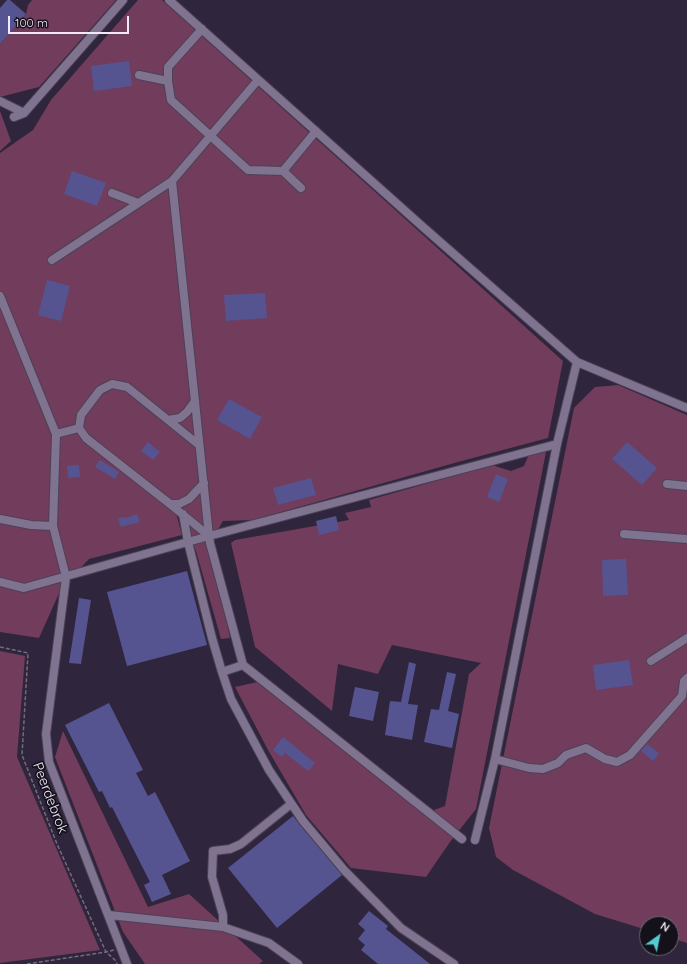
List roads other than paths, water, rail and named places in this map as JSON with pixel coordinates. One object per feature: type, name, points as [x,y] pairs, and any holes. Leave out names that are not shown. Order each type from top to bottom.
[{"type":"lane","points":[[14,117],[24,112],[123,0]]},
{"type":"lane","points":[[169,0],[577,362],[687,408]]},
{"type":"lane","points":[[202,29],[168,67],[168,81],[171,100],[248,170],[283,170],[301,188]]},
{"type":"lane","points":[[139,75],[168,81]]},
{"type":"lane","points":[[52,260],[172,181],[258,80]]},
{"type":"lane","points":[[0,101],[24,112]]},
{"type":"lane","points":[[283,170],[316,131]]},
{"type":"lane","points":[[172,181],[204,483],[208,536],[243,666],[462,839]]},
{"type":"lane","points":[[112,193],[138,203]]},
{"type":"lane","points":[[0,296],[56,434],[52,526],[66,577],[46,734],[49,762],[127,964]]},
{"type":"lane","points":[[475,840],[495,759],[556,444],[577,362]]},
{"type":"lane","points":[[78,428],[81,415],[100,390],[112,384],[127,387],[199,445]]},
{"type":"lane","points":[[168,420],[180,418],[187,412],[195,401]]},
{"type":"lane","points":[[56,434],[78,428]]},
{"type":"lane","points":[[78,428],[86,438],[183,514],[208,536]]},
{"type":"lane","points":[[0,582],[24,588],[208,536],[556,444]]},
{"type":"lane","points":[[170,504],[179,504],[188,499],[204,483]]},
{"type":"lane","points":[[667,484],[687,486]]},
{"type":"lane","points":[[183,514],[188,542],[222,672],[231,699],[269,770],[303,821],[344,870],[401,928],[454,964]]},
{"type":"lane","points":[[0,519],[31,525],[52,526]]},
{"type":"lane","points":[[624,534],[687,539]]},
{"type":"lane","points":[[651,661],[687,638]]},
{"type":"lane","points":[[222,672],[243,666]]},
{"type":"lane","points":[[495,759],[543,770],[558,763],[566,755],[586,748],[605,759],[617,762],[630,755],[682,696],[684,681],[687,678]]},
{"type":"lane","points":[[224,927],[223,915],[212,877],[213,851],[230,849],[241,844],[291,804]]},
{"type":"lane","points":[[109,915],[224,927],[269,943],[298,964]]}]
